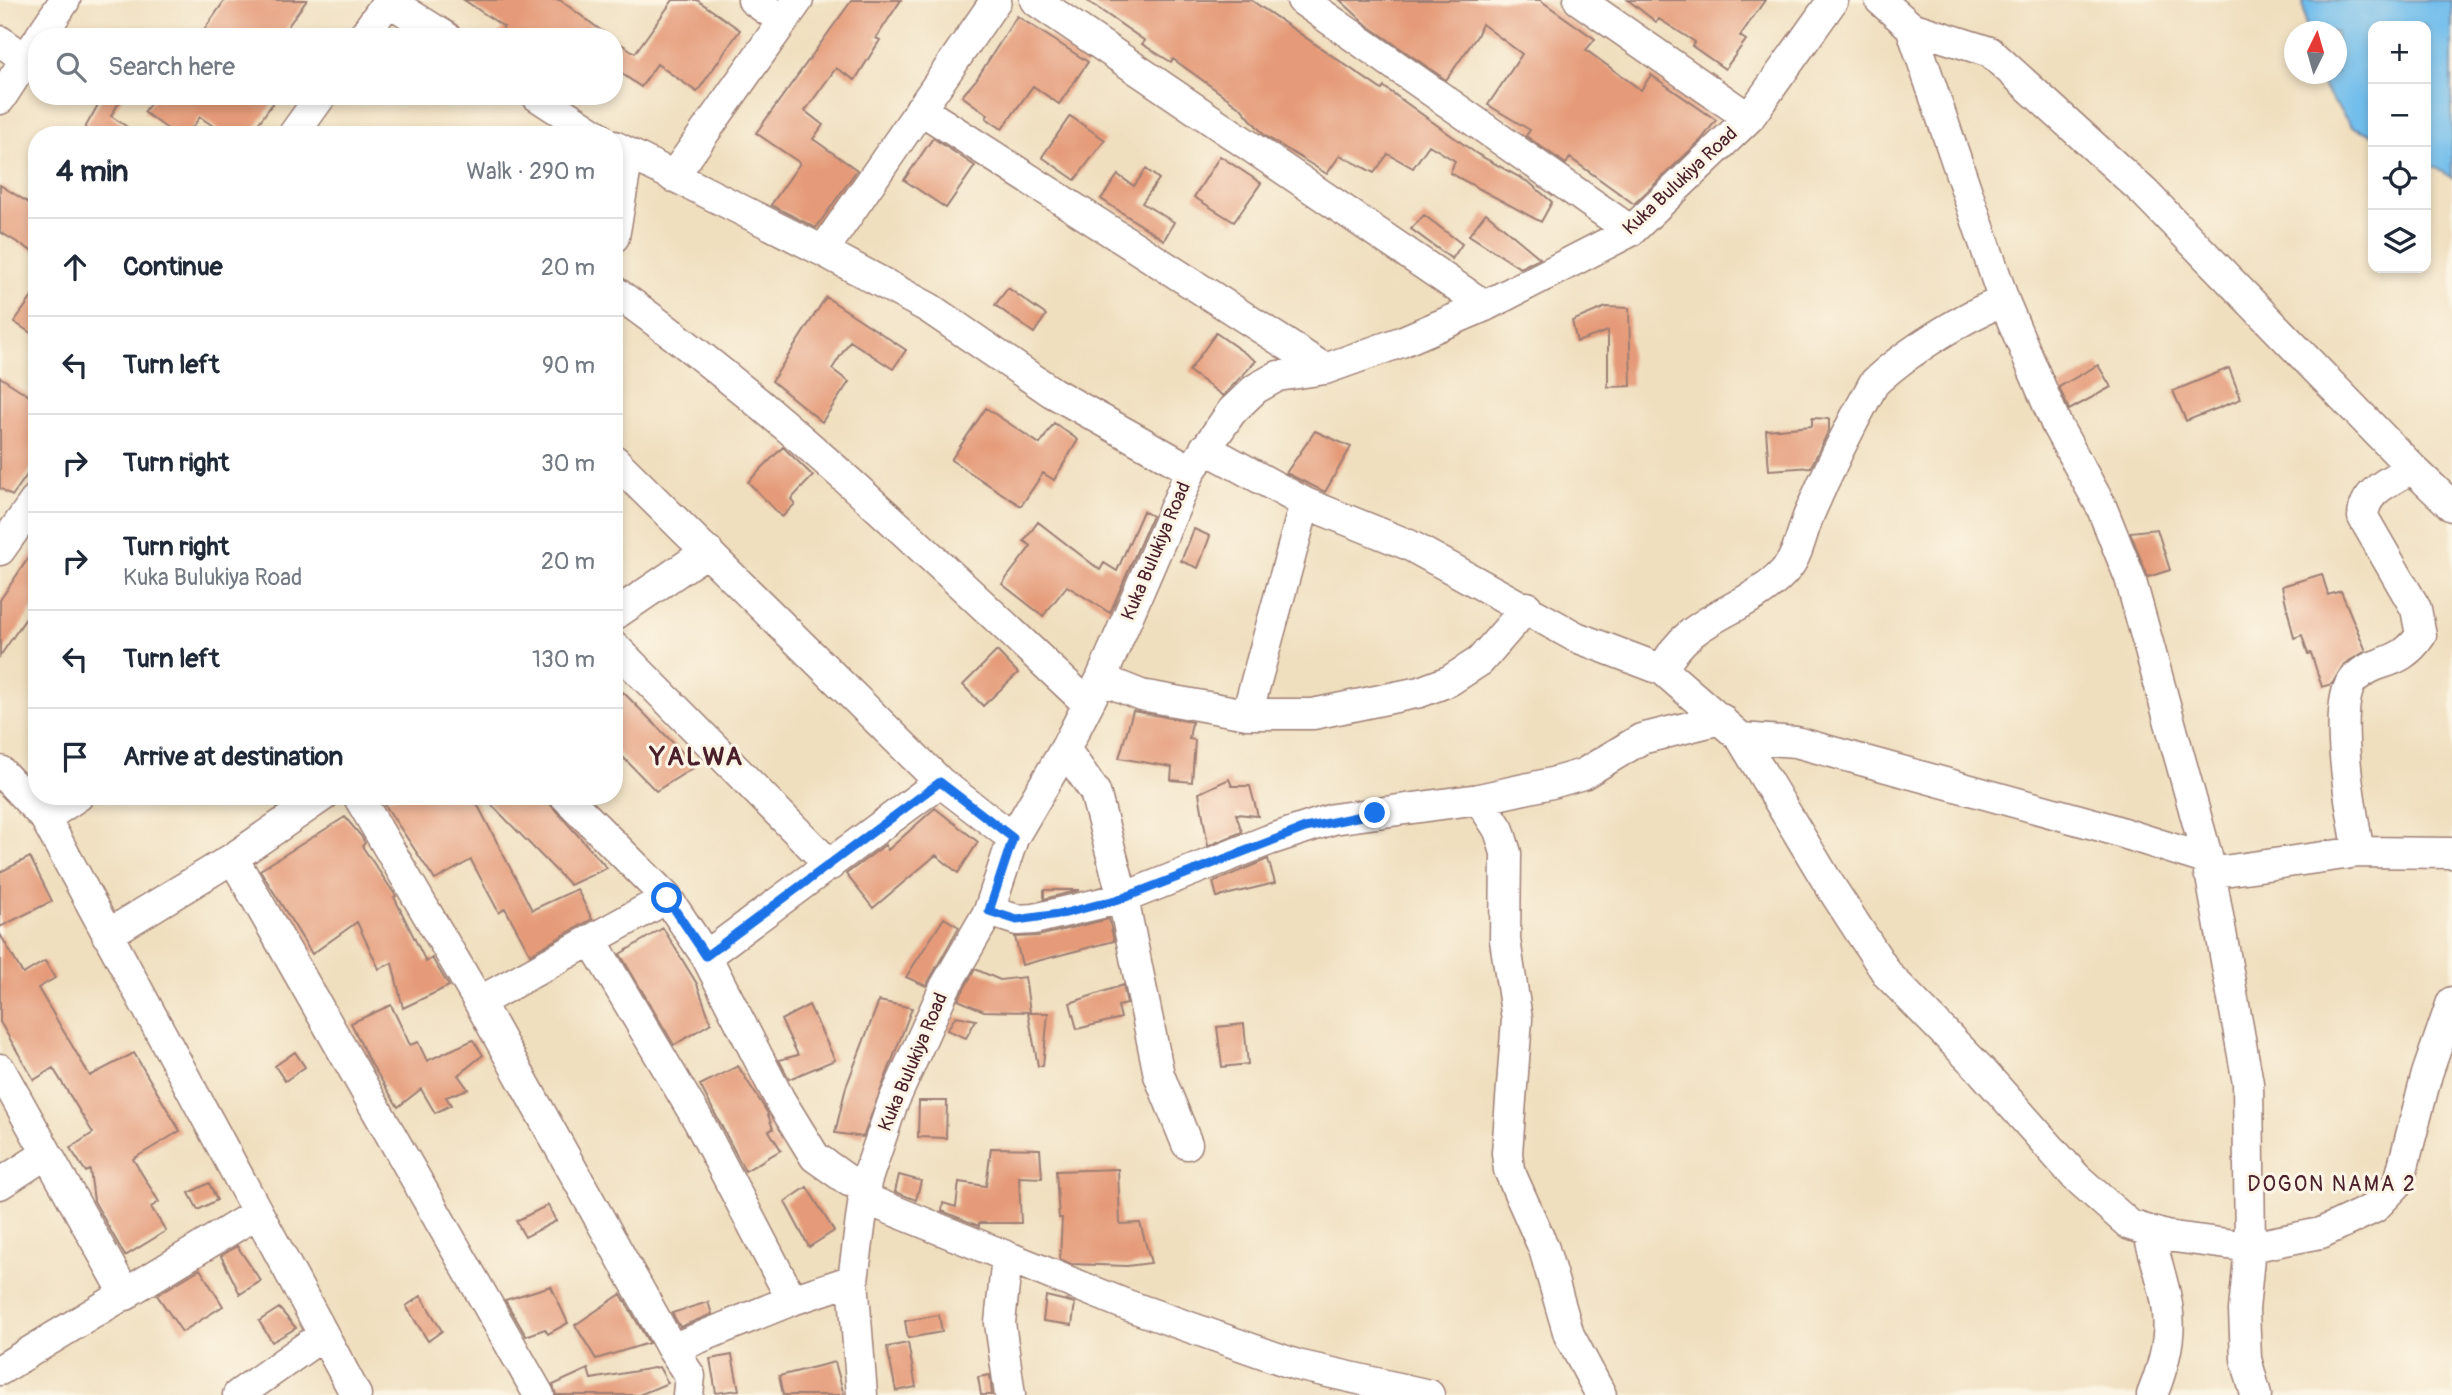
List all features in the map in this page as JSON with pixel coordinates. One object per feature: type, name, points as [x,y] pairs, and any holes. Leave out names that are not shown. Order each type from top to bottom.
[{"type":"street","points":[[46,28],[65,0]]},
{"type":"street","points":[[369,28],[387,0],[435,19]]},
{"type":"street","points":[[673,177],[791,11],[753,0]]},
{"type":"street","points":[[823,250],[996,0]]},
{"type":"street","points":[[1035,0],[1485,306]]},
{"type":"street","points":[[1302,0],[1631,231]]},
{"type":"street","points":[[1580,0],[1749,118]]},
{"type":"street","name":"Kuka Bulukiya Road","points":[[862,1395],[853,1280],[865,1190],[892,1105],[944,987],[989,911],[1013,838],[1065,749],[1094,692],[1198,459],[1232,411],[1255,389],[1278,376],[1325,369],[1401,342],[1485,306],[1631,231],[1749,118],[1833,0]]},
{"type":"street","points":[[1880,0],[1911,27],[1990,52],[2144,192],[2452,506]]},
{"type":"street","points":[[1911,27],[2004,301],[2057,426],[2101,506],[2130,578],[2209,866],[2248,1083],[2250,1247],[2244,1310],[2246,1359],[2256,1395]]},
{"type":"street","points":[[0,41],[28,45]]},
{"type":"street","points":[[0,99],[28,55]]},
{"type":"street","points":[[299,126],[315,105]]},
{"type":"street","points":[[551,105],[583,126]]},
{"type":"street","points":[[920,109],[1325,369]]},
{"type":"street","points":[[623,151],[823,250],[929,308],[1052,392],[1198,459],[1409,545],[1527,607],[1576,637],[1663,670],[1731,728],[1888,975],[1981,1070],[2076,1177],[2130,1225],[2166,1236],[2250,1247],[2321,1233],[2374,1208],[2399,1182],[2427,1074],[2452,1002]]},
{"type":"street","points":[[623,298],[733,380],[1094,692],[1141,695],[1247,714],[1313,714],[1420,692],[1440,685],[1480,661],[1527,607]]},
{"type":"street","points":[[1663,670],[1672,650],[1689,634],[1775,581],[1790,564],[1814,505],[1874,383],[1889,369],[1949,329],[1980,310],[2004,301]]},
{"type":"street","points":[[2359,852],[2347,787],[2345,694],[2353,678],[2395,660],[2411,649],[2421,635],[2416,609],[2363,517],[2364,506],[2368,496],[2412,468]]},
{"type":"street","points":[[623,469],[940,782],[1013,838]]},
{"type":"street","points":[[1247,714],[1305,503]]},
{"type":"street","points":[[0,550],[28,511]]},
{"type":"street","points":[[623,609],[708,551]]},
{"type":"street","points":[[623,655],[830,865]]},
{"type":"street","points":[[989,911],[1017,920],[1034,919],[1123,898],[1269,840],[1333,819],[1479,799],[1583,774],[1641,739],[1731,728],[1796,742],[2101,826],[2209,866],[2359,852],[2452,853]]},
{"type":"street","points":[[1065,749],[1095,792],[1123,898],[1159,1075],[1187,1144]]},
{"type":"street","points":[[0,771],[28,800]]},
{"type":"street","points":[[706,956],[940,782]]},
{"type":"street","points":[[1479,799],[1499,830],[1506,853],[1505,940],[1517,1019],[1507,1153],[1509,1170],[1545,1249],[1569,1335],[1601,1395]]},
{"type":"street","points":[[33,805],[45,818],[256,1214],[356,1395]]},
{"type":"street","points":[[45,818],[64,805]]},
{"type":"street","points":[[107,935],[233,858],[310,805]]},
{"type":"street","points":[[363,805],[480,1002],[672,1349],[690,1376],[688,1395]]},
{"type":"street","points":[[574,805],[667,898],[706,956],[780,1100],[815,1157],[849,1181],[1007,1257],[1124,1304],[1273,1356],[1346,1385],[1429,1395]]},
{"type":"street","points":[[233,858],[539,1395]]},
{"type":"street","points":[[480,1002],[667,898]]},
{"type":"street","points":[[592,941],[698,1120],[792,1300]]},
{"type":"street","points":[[0,1069],[126,1295]]},
{"type":"street","points":[[0,1184],[46,1154]]},
{"type":"street","points":[[0,1370],[256,1214]]},
{"type":"street","points":[[2148,1231],[2166,1294],[2171,1328],[2162,1370],[2152,1395]]},
{"type":"street","points":[[1007,1257],[1000,1323],[1010,1395]]},
{"type":"street","points":[[672,1349],[792,1300],[853,1280]]},
{"type":"street","points":[[238,1395],[323,1335]]},
{"type":"water","points":[[2303,0],[2452,0],[2452,178],[2431,165],[2431,21],[2368,21],[2368,133],[2351,126],[2321,84],[2347,84],[2347,21],[2305,21]]},
{"type":"building","points":[[225,0],[307,0],[287,28],[205,28]]},
{"type":"building","points":[[464,0],[560,0],[598,28],[503,28]]},
{"type":"building","points":[[673,0],[697,0],[740,30],[697,92],[657,64],[641,87],[623,74],[623,45],[635,53]]},
{"type":"building","points":[[852,0],[901,0],[876,38],[880,40],[855,80],[836,68],[805,111],[823,125],[813,139],[857,170],[816,228],[771,205],[800,163],[756,133]]},
{"type":"building","points":[[1086,0],[1251,0],[1382,90],[1384,87],[1477,154],[1530,183],[1552,202],[1541,222],[1450,173],[1455,161],[1429,145],[1413,168],[1388,154],[1374,173],[1340,155],[1327,174],[1264,135],[1241,108],[1173,59],[1171,62],[1142,44],[1145,41]]},
{"type":"building","points":[[1340,0],[1540,0],[1595,39],[1586,50],[1641,90],[1651,75],[1716,120],[1702,139],[1634,204],[1570,158],[1566,164],[1526,136],[1530,130],[1488,105],[1522,54],[1482,24],[1477,36],[1446,80],[1367,25]]},
{"type":"building","points":[[1628,0],[1765,0],[1740,36],[1746,40],[1725,69],[1692,46],[1695,42],[1659,19],[1656,22]]},
{"type":"building","points":[[1017,16],[1088,62],[1059,104],[1033,86],[1002,129],[962,96],[976,80]]},
{"type":"building","points":[[98,105],[118,105],[111,116],[126,126],[86,126]]},
{"type":"building","points":[[149,105],[272,105],[256,126],[213,126],[200,117],[194,126],[163,126],[144,112]]},
{"type":"building","points":[[1070,116],[1105,140],[1075,180],[1042,157]]},
{"type":"building","points":[[933,138],[975,166],[946,208],[904,180]]},
{"type":"building","points":[[1220,156],[1261,183],[1234,222],[1194,197]]},
{"type":"building","points":[[1146,169],[1159,179],[1142,203],[1174,222],[1164,240],[1101,199],[1118,175],[1134,186]]},
{"type":"building","points":[[0,185],[28,202],[28,249],[0,232]]},
{"type":"building","points":[[1486,213],[1540,258],[1520,268],[1469,235]]},
{"type":"building","points":[[1424,215],[1462,244],[1452,259],[1411,229]]},
{"type":"building","points":[[1008,288],[1046,315],[1034,333],[995,305]]},
{"type":"building","points":[[826,297],[906,350],[893,369],[850,341],[832,369],[849,382],[822,422],[772,381]]},
{"type":"building","points":[[28,303],[28,331],[14,322]]},
{"type":"building","points":[[1606,307],[1629,308],[1631,386],[1608,387],[1608,331],[1577,342],[1572,321]]},
{"type":"building","points":[[1216,333],[1256,361],[1223,396],[1189,371]]},
{"type":"building","points":[[2098,365],[2111,387],[2069,410],[2059,387]]},
{"type":"building","points":[[2229,368],[2241,399],[2186,421],[2173,391]]},
{"type":"building","points":[[0,377],[28,395],[28,474],[12,496],[0,488]]},
{"type":"building","points":[[986,408],[1040,444],[1054,423],[1078,440],[1054,480],[1043,473],[1021,506],[951,460]]},
{"type":"building","points":[[1812,418],[1829,419],[1829,430],[1811,467],[1769,470],[1766,430],[1812,426]]},
{"type":"building","points":[[1315,431],[1351,447],[1325,492],[1286,473]]},
{"type":"building","points":[[783,447],[813,476],[791,499],[795,504],[782,517],[748,482]]},
{"type":"building","points":[[1143,511],[1152,516],[1110,613],[1067,586],[1043,616],[1002,584],[1031,546],[1024,541],[1038,522],[1100,570],[1104,563],[1117,571]]},
{"type":"building","points":[[1194,529],[1210,536],[1198,568],[1181,561]]},
{"type":"building","points":[[2157,529],[2170,570],[2148,577],[2130,532]]},
{"type":"building","points":[[28,558],[28,615],[0,656],[0,600]]},
{"type":"building","points":[[2322,574],[2328,595],[2341,591],[2366,651],[2344,664],[2332,684],[2322,687],[2302,635],[2294,638],[2282,586]]},
{"type":"building","points":[[997,651],[1018,673],[983,706],[963,685]]},
{"type":"building","points":[[623,692],[696,766],[656,791],[623,757]]},
{"type":"building","points":[[1133,711],[1192,722],[1189,739],[1195,740],[1192,782],[1171,780],[1172,767],[1119,758]]},
{"type":"building","points":[[1229,779],[1232,786],[1250,786],[1258,816],[1236,814],[1242,832],[1208,846],[1199,793]]},
{"type":"building","points":[[385,805],[478,805],[532,910],[577,889],[592,919],[530,954],[505,908],[499,913],[471,860],[435,880]]},
{"type":"building","points":[[492,805],[551,805],[607,868],[570,885]]},
{"type":"building","points":[[935,808],[978,842],[958,873],[936,855],[873,908],[846,874],[885,845],[888,850]]},
{"type":"building","points":[[345,817],[361,836],[365,843],[362,846],[396,896],[394,897],[426,962],[432,958],[449,986],[403,1008],[392,963],[379,969],[357,922],[312,954],[260,870]]},
{"type":"building","points":[[30,857],[52,901],[0,927],[0,872]]},
{"type":"building","points":[[1268,859],[1275,883],[1217,897],[1213,882]]},
{"type":"building","points":[[1044,890],[1080,890],[1044,899]]},
{"type":"building","points":[[944,918],[959,927],[926,986],[906,977]]},
{"type":"building","points":[[1109,919],[1114,941],[1022,965],[1015,937],[1038,936]]},
{"type":"building","points":[[663,928],[697,984],[711,1023],[674,1045],[620,954]]},
{"type":"building","points":[[0,934],[23,974],[45,961],[55,978],[38,988],[90,1076],[134,1053],[180,1131],[133,1159],[159,1202],[151,1207],[166,1231],[125,1256],[94,1201],[90,1170],[86,1172],[70,1148],[93,1133],[53,1068],[34,1080],[0,1022]]},
{"type":"building","points":[[975,969],[1000,980],[1025,977],[1030,1012],[984,1011],[958,1000]]},
{"type":"building","points":[[1123,985],[1127,1004],[1118,1006],[1121,1018],[1077,1029],[1070,1003]]},
{"type":"building","points":[[879,1001],[912,1008],[863,1137],[835,1133],[846,1087]]},
{"type":"building","points":[[391,1005],[410,1045],[418,1042],[427,1061],[473,1040],[483,1055],[458,1075],[468,1089],[446,1097],[451,1105],[435,1113],[421,1089],[398,1107],[367,1057],[351,1023]]},
{"type":"building","points":[[809,1005],[835,1060],[789,1079],[779,1060],[798,1055],[781,1020]]},
{"type":"building","points":[[1028,1013],[1048,1013],[1043,1066],[1038,1066]]},
{"type":"building","points":[[956,1016],[976,1020],[966,1038],[947,1030]]},
{"type":"building","points":[[1244,1024],[1248,1064],[1222,1067],[1217,1027]]},
{"type":"building","points":[[295,1052],[305,1067],[285,1081],[275,1066]]},
{"type":"building","points":[[738,1066],[767,1112],[773,1129],[769,1131],[781,1150],[745,1171],[700,1085]]},
{"type":"building","points":[[919,1101],[947,1101],[946,1138],[918,1137]]},
{"type":"building","points":[[991,1148],[1040,1149],[1042,1178],[1019,1177],[1021,1223],[979,1223],[979,1226],[942,1211],[943,1203],[956,1207],[959,1182],[986,1186]]},
{"type":"building","points":[[1118,1169],[1120,1224],[1140,1223],[1151,1263],[1127,1266],[1071,1264],[1060,1259],[1062,1218],[1059,1218],[1056,1171]]},
{"type":"building","points":[[899,1175],[921,1181],[916,1200],[895,1192]]},
{"type":"building","points":[[209,1183],[217,1200],[198,1210],[189,1193]]},
{"type":"building","points":[[807,1187],[834,1231],[809,1247],[785,1202]]},
{"type":"building","points":[[548,1205],[556,1221],[525,1237],[516,1221]]},
{"type":"building","points":[[237,1246],[261,1281],[240,1294],[221,1256]]},
{"type":"building","points":[[200,1269],[223,1306],[182,1332],[157,1295]]},
{"type":"building","points":[[551,1286],[568,1323],[548,1334],[545,1329],[526,1336],[505,1300]]},
{"type":"building","points":[[621,1294],[649,1343],[596,1359],[575,1325]]},
{"type":"building","points":[[421,1296],[442,1331],[428,1341],[406,1306]]},
{"type":"building","points":[[1046,1296],[1075,1303],[1072,1325],[1043,1321]]},
{"type":"building","points":[[708,1302],[712,1314],[680,1327],[672,1313]]},
{"type":"building","points":[[279,1308],[296,1328],[272,1342],[259,1321]]},
{"type":"building","points":[[939,1315],[942,1332],[908,1338],[905,1321]]},
{"type":"building","points":[[908,1343],[916,1387],[896,1391],[887,1347]]},
{"type":"building","points":[[732,1355],[739,1390],[716,1393],[710,1359]]},
{"type":"building","points":[[835,1362],[844,1395],[783,1395],[779,1376]]},
{"type":"building","points":[[659,1367],[668,1383],[639,1395],[556,1395],[553,1385],[588,1369],[591,1379]]},
{"type":"building","points":[[990,1375],[992,1395],[981,1395],[978,1377]]},
{"type":"district","name":"YALWA","points":[[697,757]]},
{"type":"district","name":"DOGON NAMA 2","points":[[2332,1184]]},
{"type":"route","points":[[667,898],[706,956],[940,782],[1013,838],[989,911],[1017,920],[1066,913],[1123,898],[1269,840],[1333,819],[1375,813]]}]
